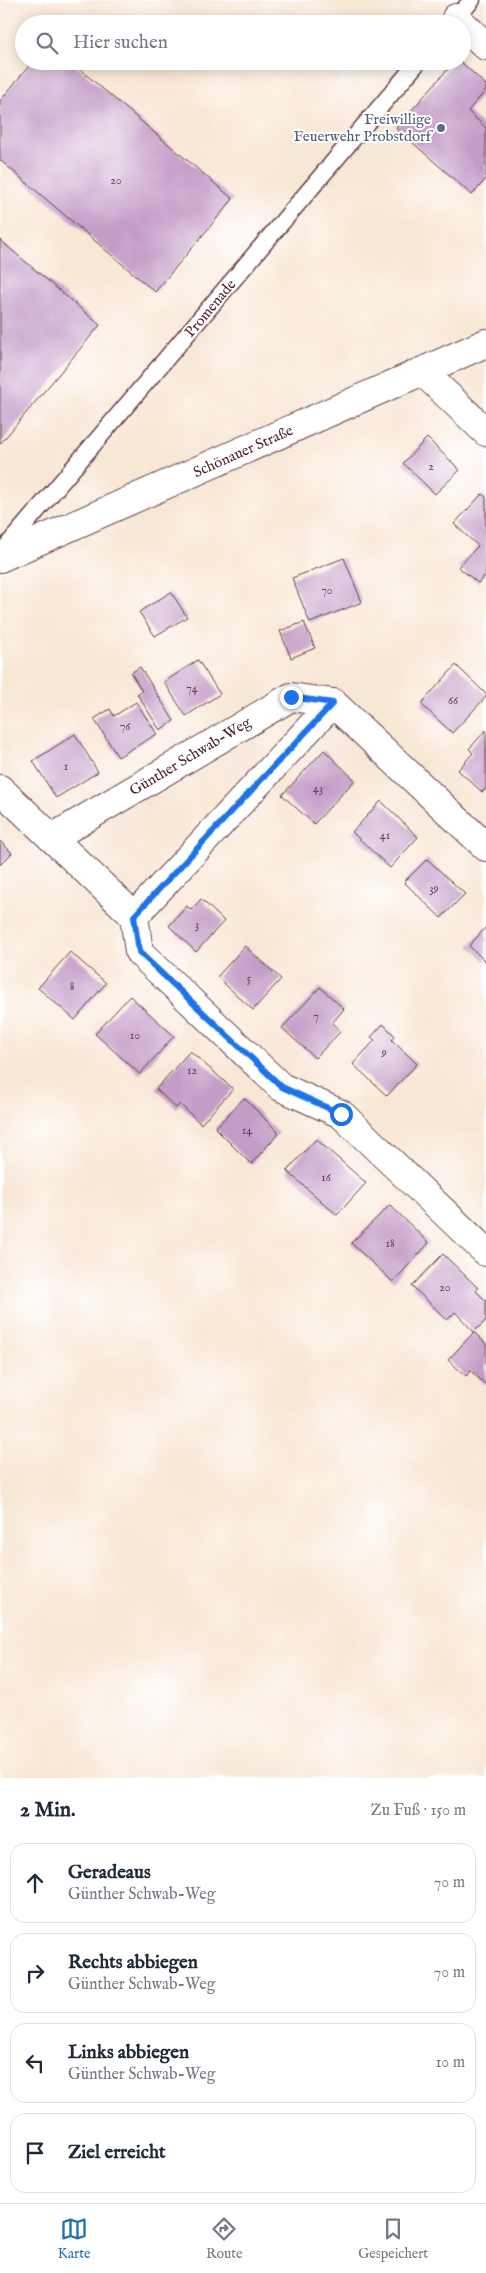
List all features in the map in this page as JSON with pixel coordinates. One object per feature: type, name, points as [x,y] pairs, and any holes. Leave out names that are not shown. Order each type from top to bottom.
[{"type":"street","points":[[471,28],[486,46]]},
{"type":"street","name":"Schönauer Straße","points":[[0,558],[486,343]]},
{"type":"street","points":[[423,372],[486,432]]},
{"type":"street","name":"Günther Schwab-Weg","points":[[52,838],[291,697],[333,703]]},
{"type":"street","points":[[134,916],[333,703],[486,847]]},
{"type":"street","points":[[0,789],[134,916],[139,952],[282,1087],[341,1114],[486,1252]]},
{"type":"lane","name":"Promenade","points":[[0,554],[411,70]]},
{"type":"building","points":[[26,70],[81,70],[233,199],[155,292],[0,160],[0,101]]},
{"type":"building","name":"Freiwillige Feuerwehr Probstdorf","points":[[447,70],[470,70],[486,85],[486,90],[468,111],[486,128],[486,179],[472,195],[396,128]]},
{"type":"building","points":[[0,240],[100,325],[0,444]]},
{"type":"building","points":[[427,438],[460,470],[435,494],[403,463]]},
{"type":"building","points":[[482,494],[486,497],[486,574],[478,583],[458,567],[478,546],[454,524]]},
{"type":"building","points":[[344,558],[362,602],[310,623],[292,578]]},
{"type":"building","points":[[171,592],[187,617],[155,636],[139,612]]},
{"type":"building","points":[[304,622],[315,648],[291,658],[280,631]]},
{"type":"building","points":[[198,660],[220,694],[186,716],[164,682]]},
{"type":"building","points":[[456,665],[486,694],[486,697],[452,733],[421,704]]},
{"type":"building","points":[[140,667],[174,721],[160,730],[137,694],[142,691],[131,673]]},
{"type":"building","points":[[136,702],[157,734],[118,757],[94,719],[110,709],[114,716]]},
{"type":"building","points":[[486,730],[486,789],[482,792],[458,770],[473,753],[469,749]]},
{"type":"building","points":[[75,734],[98,772],[56,798],[33,761]]},
{"type":"building","points":[[324,750],[355,780],[314,824],[282,795]]},
{"type":"building","points":[[381,801],[418,837],[390,868],[352,832]]},
{"type":"building","points":[[0,841],[12,853],[0,865]]},
{"type":"building","points":[[427,859],[465,894],[441,918],[404,882]]},
{"type":"building","points":[[201,899],[224,921],[196,952],[169,926],[187,906],[191,910]]},
{"type":"building","points":[[486,927],[486,962],[469,946]]},
{"type":"building","points":[[245,946],[281,979],[253,1010],[217,977]]},
{"type":"building","points":[[70,952],[106,983],[75,1020],[38,988]]},
{"type":"building","points":[[320,987],[344,1009],[332,1023],[341,1031],[315,1058],[282,1028]]},
{"type":"building","points":[[130,996],[174,1036],[140,1074],[95,1034]]},
{"type":"building","points":[[383,1024],[395,1036],[392,1040],[417,1064],[387,1096],[353,1064],[375,1040],[371,1037]]},
{"type":"building","points":[[190,1051],[233,1089],[201,1124],[180,1104],[176,1108],[156,1089]]},
{"type":"building","points":[[244,1098],[279,1133],[251,1164],[215,1128]]},
{"type":"building","points":[[316,1139],[366,1183],[337,1215],[287,1171]]},
{"type":"building","points":[[390,1205],[429,1243],[393,1282],[351,1243]]},
{"type":"building","points":[[443,1254],[478,1288],[476,1291],[486,1301],[486,1320],[474,1332],[455,1312],[447,1320],[412,1286]]},
{"type":"building","points":[[474,1332],[486,1344],[486,1385],[471,1371],[466,1376],[448,1360]]},
{"type":"place","name":"Freiwillige Feuerwehr Probstdorf","points":[[441,128]]},
{"type":"route","points":[[291,697],[333,703],[134,916],[139,952],[282,1087],[341,1114]]}]
